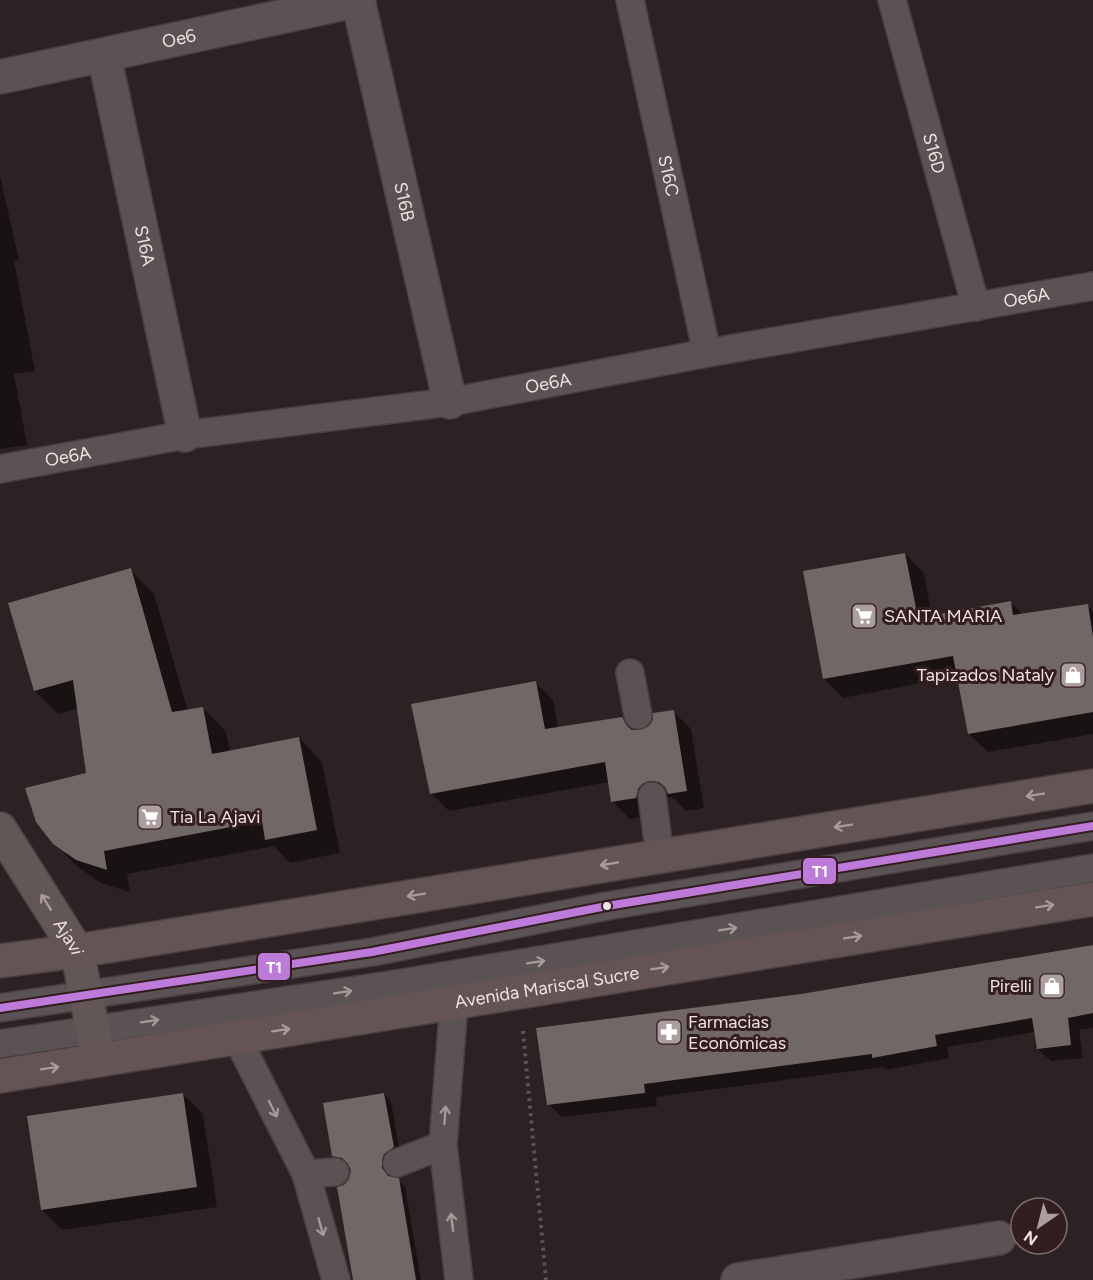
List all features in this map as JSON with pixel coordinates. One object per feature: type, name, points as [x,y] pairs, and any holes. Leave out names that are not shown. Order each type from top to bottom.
[{"type":"main road","points":[[0,961],[77,951],[1093,786]]},
{"type":"main road","name":"Avenida Mariscal Sucre","points":[[0,1076],[96,1045],[237,1038],[1093,899]]},
{"type":"street","name":"Oe6","points":[[0,77],[359,0]]},
{"type":"street","name":"S16B","points":[[359,0],[450,402]]},
{"type":"street","name":"S16A","points":[[104,55],[185,435]]},
{"type":"street","name":"Ajavi","points":[[0,829],[77,951],[96,1045]]},
{"type":"street","points":[[738,1280],[999,1238]]},
{"type":"lane","name":"S16C","points":[[630,0],[707,353]]},
{"type":"lane","name":"S16D","points":[[892,0],[976,307]]},
{"type":"lane","name":"Oe6A","points":[[0,469],[185,435],[450,402],[707,353],[1093,286]]},
{"type":"lane","points":[[630,673],[638,715]]},
{"type":"lane","points":[[652,796],[660,856]]},
{"type":"lane","points":[[0,1008],[372,951],[607,906],[1093,826]]},
{"type":"lane","points":[[0,1044],[96,1045],[396,984],[1093,868]]},
{"type":"lane","points":[[454,1002],[443,1145],[459,1280]]},
{"type":"lane","points":[[237,1038],[306,1174],[336,1280]]},
{"type":"lane","points":[[397,1163],[443,1145]]},
{"type":"lane","points":[[306,1174],[335,1172]]},
{"type":"path","points":[[519,992],[546,1280]]},
{"type":"building","points":[[905,553],[918,618],[1011,601],[1013,615],[1088,604],[1093,637],[1093,712],[968,734],[953,656],[823,679],[803,571]]},
{"type":"building","points":[[131,568],[172,712],[203,707],[212,754],[299,737],[317,830],[265,840],[262,821],[104,851],[107,870],[76,860],[53,844],[36,822],[25,788],[86,773],[73,680],[34,691],[8,603]]},
{"type":"building","points":[[536,681],[545,729],[622,717],[632,730],[640,730],[649,726],[653,720],[653,713],[674,710],[687,791],[668,794],[659,782],[649,781],[638,789],[636,798],[611,802],[605,762],[430,794],[411,704]]},
{"type":"building","points":[[1093,945],[1093,1013],[1068,1018],[1071,1045],[1037,1049],[1032,1018],[935,1035],[937,1046],[872,1058],[872,1054],[644,1084],[645,1093],[547,1105],[536,1028],[801,994]]},
{"type":"building","points":[[183,1093],[197,1187],[41,1210],[27,1116]]},
{"type":"building","points":[[384,1093],[394,1147],[384,1154],[382,1168],[388,1176],[399,1178],[416,1280],[353,1280],[337,1187],[344,1185],[349,1179],[351,1170],[342,1158],[332,1156],[323,1103]]},
{"type":"transit line","name":"T1","points":[[0,1008],[372,952],[607,906],[1093,826]]},
{"type":"place","name":"SANTA MARIA","points":[[864,616]]},
{"type":"place","name":"Tapizados Nataly","points":[[1073,675]]},
{"type":"place","name":"Tia La Ajavi","points":[[150,817]]},
{"type":"place","name":"Pirelli","points":[[1052,986]]},
{"type":"place","name":"Farmacias Económicas","points":[[669,1032]]}]
